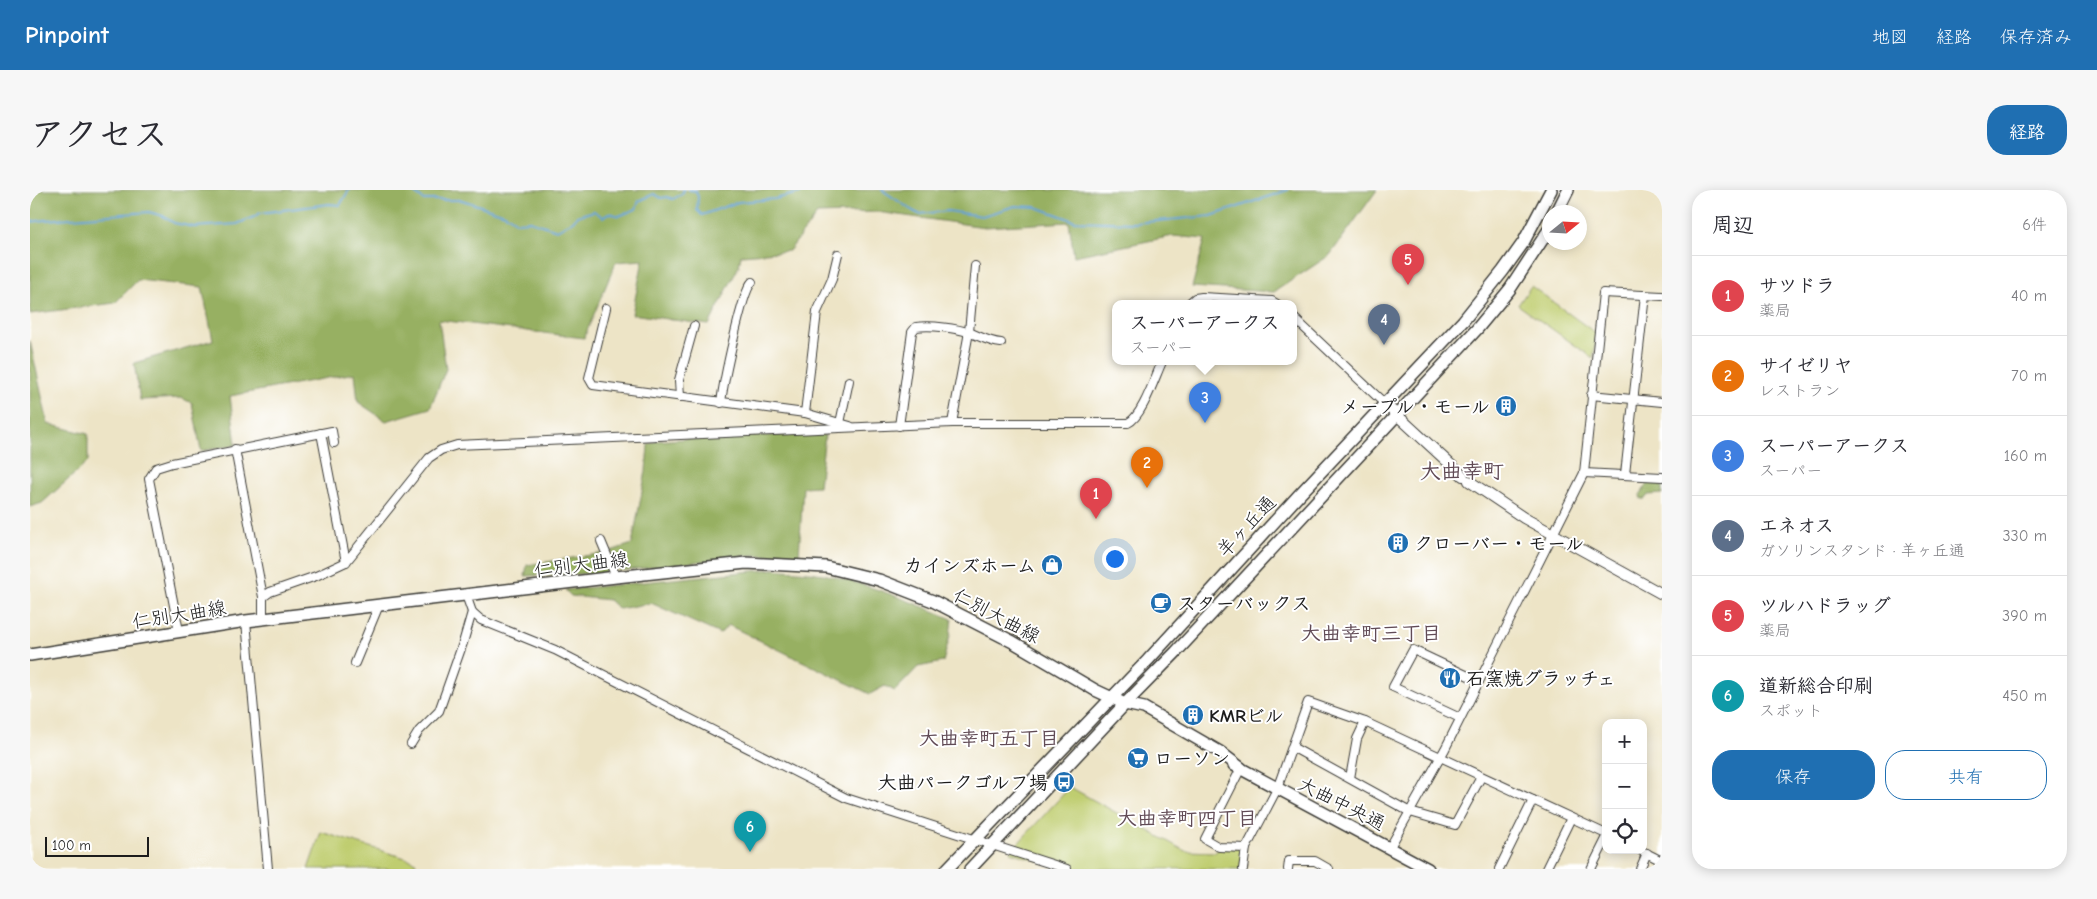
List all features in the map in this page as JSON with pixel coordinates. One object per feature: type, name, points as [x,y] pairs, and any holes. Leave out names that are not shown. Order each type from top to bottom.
[{"type":"main road","name":"羊ヶ丘通","points":[[946,869],[1110,697],[1148,660],[1463,321],[1503,272],[1523,243],[1550,190]]},
{"type":"main road","points":[[1560,205],[1568,190]]},
{"type":"main road","name":"羊ヶ丘通","points":[[970,869],[1176,652],[1477,329],[1502,300],[1542,242]]},
{"type":"main road","name":"仁別大曲線","points":[[30,655],[246,621],[616,577],[746,563],[826,566],[879,580],[934,601],[1013,642],[1110,697]]},
{"type":"main road","name":"大曲中央通","points":[[1110,697],[1125,704],[1144,708],[1220,752],[1240,768],[1277,789],[1390,847],[1426,868]]},
{"type":"street","points":[[805,413],[818,312],[832,279],[838,254]]},
{"type":"street","points":[[952,423],[969,332],[975,266]]},
{"type":"street","points":[[721,402],[722,387],[733,342],[747,292],[752,282]]},
{"type":"street","points":[[1390,847],[1440,758],[1584,473],[1591,395],[1604,293],[1662,296]]},
{"type":"street","points":[[1625,474],[1645,295]]},
{"type":"street","points":[[1193,300],[1202,297],[1254,300]]},
{"type":"street","points":[[606,308],[589,378],[593,385],[805,413],[857,428]]},
{"type":"street","points":[[1297,321],[1466,478],[1500,503],[1552,534],[1662,594]]},
{"type":"street","points":[[680,397],[678,388],[687,347],[694,326]]},
{"type":"street","points":[[899,426],[912,332],[916,327],[925,326],[969,332],[994,342],[1001,342]]},
{"type":"street","points":[[263,597],[270,592],[316,576],[346,562],[429,458],[440,450],[457,445],[952,423],[1128,423],[1134,420],[1140,410],[1161,365]]},
{"type":"street","points":[[683,369],[692,370]]},
{"type":"street","points":[[840,424],[848,381]]},
{"type":"street","points":[[1591,395],[1662,402]]},
{"type":"street","points":[[179,631],[149,479],[156,468],[235,449],[332,431],[334,442]]},
{"type":"street","points":[[321,433],[346,562]]},
{"type":"street","points":[[235,449],[263,597],[263,619]]},
{"type":"street","points":[[1584,473],[1662,477]]},
{"type":"street","points":[[601,541],[616,577]]},
{"type":"street","points":[[466,595],[472,612],[481,620],[555,650],[846,798],[1067,869]]},
{"type":"street","points":[[355,663],[379,605]]},
{"type":"street","points":[[411,744],[419,731],[439,711],[464,643],[472,612]]},
{"type":"street","points":[[246,621],[268,869]]},
{"type":"street","points":[[1460,718],[1393,687],[1413,650],[1479,681]]},
{"type":"street","points":[[1244,869],[1246,848],[1277,789],[1308,702],[1365,722],[1602,832]]},
{"type":"street","points":[[1350,778],[1357,738],[1365,722]]},
{"type":"street","points":[[1292,747],[1410,812],[1455,825],[1481,777]]},
{"type":"street","points":[[1240,768],[1205,839],[1219,847],[1246,848]]},
{"type":"street","points":[[1499,869],[1533,800]]},
{"type":"street","points":[[1546,869],[1571,818]]},
{"type":"street","points":[[1591,869],[1602,847]]},
{"type":"street","points":[[1640,869],[1644,854]]},
{"type":"street","points":[[1647,854],[1662,861]]},
{"type":"street","points":[[1288,869],[1289,861],[1315,861],[1330,869]]},
{"type":"green space","points":[[30,190],[1377,190],[1330,255],[1274,292],[1192,287],[1205,239],[1173,236],[1074,256],[1069,222],[985,227],[877,212],[817,214],[789,251],[741,255],[739,266],[709,325],[632,314],[643,260],[616,262],[584,338],[439,320],[446,369],[430,408],[386,421],[358,402],[355,373],[230,396],[236,445],[201,451],[192,403],[181,398],[140,400],[134,363],[213,340],[202,287],[138,280],[115,303],[30,314]]},
{"type":"green space","points":[[1531,286],[1597,334],[1593,358],[1518,305]]},
{"type":"green space","points":[[30,341],[48,424],[88,434],[88,462],[42,503],[30,507]]},
{"type":"green space","points":[[825,435],[819,486],[803,487],[799,557],[753,555],[620,571],[611,551],[632,544],[646,471],[648,445],[656,441],[724,436]]},
{"type":"green space","points":[[1648,483],[1662,483],[1662,494],[1648,495],[1645,499],[1641,499],[1640,495]]},
{"type":"green space","points":[[604,553],[606,573],[525,576],[527,565]]},
{"type":"green space","points":[[773,569],[817,573],[840,578],[889,593],[952,619],[943,662],[918,667],[895,691],[885,686],[870,694],[728,625],[720,634],[651,603],[619,609],[609,600],[571,596],[565,590]]},
{"type":"green space","points":[[1070,787],[1185,851],[1216,852],[1219,847],[1246,848],[1243,869],[1067,869],[1010,852]]},
{"type":"green space","points":[[321,832],[415,861],[417,869],[308,869]]},
{"type":"waterway","points":[[30,222],[149,212],[163,216],[174,223],[194,227],[237,224],[260,213],[329,204],[340,205],[349,190]]},
{"type":"waterway","points":[[410,190],[424,200],[462,200],[505,214],[517,222],[530,221],[557,230],[573,221],[577,216],[594,211],[603,217],[610,213],[619,216],[636,209],[639,201],[654,194],[661,198],[673,199],[682,194],[684,190]]},
{"type":"waterway","points":[[689,190],[696,191],[698,197],[697,210],[702,215],[738,202],[775,199],[811,190]]},
{"type":"waterway","points":[[882,190],[919,214],[948,211],[982,216],[1015,206],[1036,207],[1075,221],[1135,223],[1211,216],[1288,190]]},
{"type":"place","name":"ツルハドラッグ","points":[[1408,285]]},
{"type":"place","name":"エネオス","points":[[1384,345]]},
{"type":"place","name":"メープル・モール","points":[[1506,406]]},
{"type":"place","name":"スーパーアークス","points":[[1205,423]]},
{"type":"place","name":"サイゼリヤ","points":[[1147,488]]},
{"type":"place","name":"サツドラ","points":[[1096,519]]},
{"type":"place","name":"クローバー・モール","points":[[1398,543]]},
{"type":"place","name":"カインズホーム","points":[[1052,565]]},
{"type":"place","name":"スターバックス","points":[[1161,603]]},
{"type":"place","name":"石窯焼グラッチェ","points":[[1450,678]]},
{"type":"place","name":"KMRビル","points":[[1193,715]]},
{"type":"place","name":"ローソン","points":[[1138,758]]},
{"type":"place","name":"大曲パークゴルフ場","points":[[1064,782]]},
{"type":"place","name":"道新総合印刷","points":[[750,852]]},
{"type":"district","name":"大曲幸町","points":[[1462,471]]},
{"type":"district","name":"大曲幸町三丁目","points":[[1371,633]]},
{"type":"district","name":"大曲幸町五丁目","points":[[989,738]]},
{"type":"district","name":"大曲幸町四丁目","points":[[1187,818]]}]
